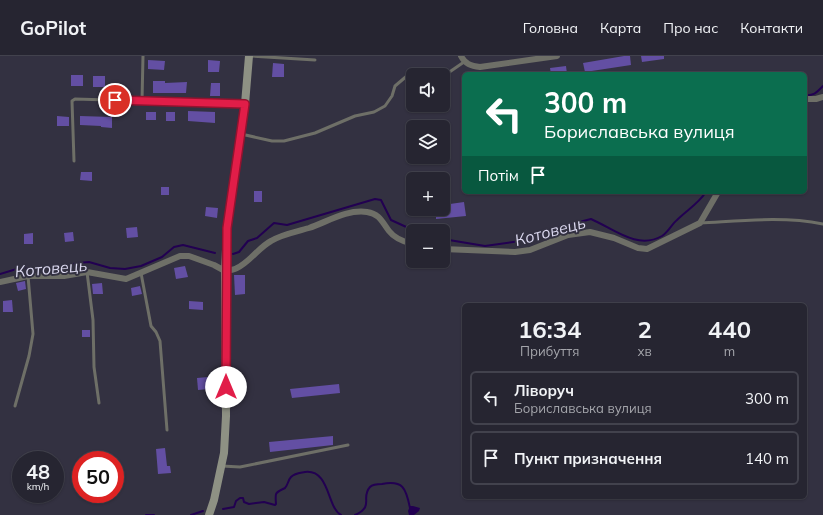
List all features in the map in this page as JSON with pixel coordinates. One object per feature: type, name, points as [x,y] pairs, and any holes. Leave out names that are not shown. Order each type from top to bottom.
[{"type":"main road","points":[[209,515],[214,500],[224,453],[226,416],[225,271],[227,228],[241,134],[250,56]]},
{"type":"street","points":[[461,56],[464,62],[480,67],[557,56]]},
{"type":"street","points":[[807,100],[823,97]]},
{"type":"street","points":[[450,249],[522,251],[530,250],[568,235],[590,232],[638,248],[647,249],[700,222],[717,194]]},
{"type":"street","points":[[0,282],[28,276],[64,276],[88,272],[126,279],[180,256],[189,256],[214,265],[225,271],[238,268],[263,246],[279,236],[309,228],[343,215],[356,212],[366,212],[380,217],[389,232],[406,242]]},
{"type":"lane","points":[[142,101],[143,56]]},
{"type":"lane","points":[[250,56],[315,60]]},
{"type":"lane","points":[[450,72],[464,62]]},
{"type":"lane","points":[[241,134],[272,141],[284,141],[315,133],[355,116],[374,112],[385,106],[392,96],[396,86],[406,77]]},
{"type":"lane","points":[[74,161],[72,101],[75,99],[245,104]]},
{"type":"lane","points":[[700,222],[778,220],[823,224]]},
{"type":"lane","points":[[88,272],[93,320],[94,367],[99,403]]},
{"type":"lane","points":[[141,273],[151,326],[156,332],[160,341],[167,430]]},
{"type":"lane","points":[[16,406],[33,334],[28,276]]},
{"type":"lane","points":[[222,466],[240,467],[348,445]]},
{"type":"shaded area","points":[[410,506],[420,508],[419,511],[414,515],[409,515],[408,511]]},
{"type":"building","points":[[630,56],[631,65],[585,72],[583,63]]},
{"type":"building","points":[[641,56],[664,56],[664,59],[642,62]]},
{"type":"building","points":[[148,60],[165,61],[164,70],[148,69]]},
{"type":"building","points":[[208,60],[220,61],[219,72],[208,72]]},
{"type":"building","points":[[273,63],[284,64],[284,77],[272,77]]},
{"type":"building","points":[[566,66],[567,72],[551,72],[550,68]]},
{"type":"building","points":[[71,75],[83,75],[83,86],[71,86]]},
{"type":"building","points":[[93,76],[105,76],[105,87],[93,87]]},
{"type":"building","points":[[153,81],[165,81],[165,83],[187,82],[186,93],[153,93]]},
{"type":"building","points":[[211,83],[220,83],[220,96],[210,96]]},
{"type":"building","points":[[188,111],[215,112],[215,123],[188,121]]},
{"type":"building","points":[[146,112],[156,112],[156,120],[146,120]]},
{"type":"building","points":[[166,112],[175,112],[175,121],[166,121]]},
{"type":"building","points":[[57,116],[69,117],[69,126],[57,126]]},
{"type":"building","points":[[80,116],[112,117],[112,128],[80,125]]},
{"type":"building","points":[[81,172],[92,172],[92,181],[80,180]]},
{"type":"building","points":[[161,187],[169,187],[169,195],[161,195]]},
{"type":"building","points":[[254,191],[262,191],[262,202],[254,202]]},
{"type":"building","points":[[464,202],[466,216],[436,219],[436,216],[450,216],[450,204]]},
{"type":"building","points":[[206,207],[218,208],[217,218],[205,216]]},
{"type":"building","points":[[137,227],[138,237],[127,238],[126,228]]},
{"type":"building","points":[[73,232],[74,241],[65,242],[64,233]]},
{"type":"building","points":[[33,233],[33,244],[24,244],[24,234]]},
{"type":"building","points":[[185,266],[188,277],[176,279],[174,268]]},
{"type":"building","points":[[234,275],[245,275],[245,294],[235,295]]},
{"type":"building","points":[[25,281],[26,289],[18,291],[16,283]]},
{"type":"building","points":[[102,283],[103,294],[93,294],[92,284]]},
{"type":"building","points":[[140,286],[142,294],[132,296],[131,288]]},
{"type":"building","points":[[12,300],[13,312],[3,312],[3,301]]},
{"type":"building","points":[[189,301],[203,302],[203,310],[189,309]]},
{"type":"building","points":[[82,330],[90,330],[90,337],[82,337]]},
{"type":"building","points":[[208,377],[209,389],[198,390],[197,378]]},
{"type":"building","points":[[339,384],[340,393],[292,398],[290,389]]},
{"type":"building","points":[[333,436],[333,445],[270,452],[269,442]]},
{"type":"building","points":[[165,448],[167,466],[170,466],[171,473],[158,474],[156,449]]},
{"type":"waterway","name":"Котовець","points":[[807,95],[817,92],[823,86]]},
{"type":"waterway","name":"Котовець","points":[[450,240],[485,246],[520,241],[556,228],[591,219],[626,236],[644,241],[653,240],[662,236],[704,194]]},
{"type":"waterway","name":"Котовець","points":[[233,254],[239,252],[248,241],[257,238],[274,223],[287,225],[375,199],[381,200],[391,220],[406,227]]},
{"type":"waterway","name":"Котовець","points":[[0,274],[20,268],[58,268],[89,262],[110,268],[125,269],[141,266],[162,257],[174,247],[183,245],[215,253]]},
{"type":"waterway","points":[[223,509],[234,507],[236,501],[240,498],[243,498],[244,502],[249,504],[264,502],[275,505],[276,493],[285,488],[291,477],[305,472],[313,473],[319,476],[324,482],[336,511],[341,515]]},
{"type":"waterway","points":[[355,515],[361,512],[366,505],[367,491],[370,487],[377,484],[395,483],[402,487],[407,495],[410,508]]},
{"type":"waterway","points":[[191,515],[203,511]]},
{"type":"waterway","points":[[146,515],[154,515]]},
{"type":"route","points":[[115,100],[245,104],[227,228],[225,271],[226,387]]}]
